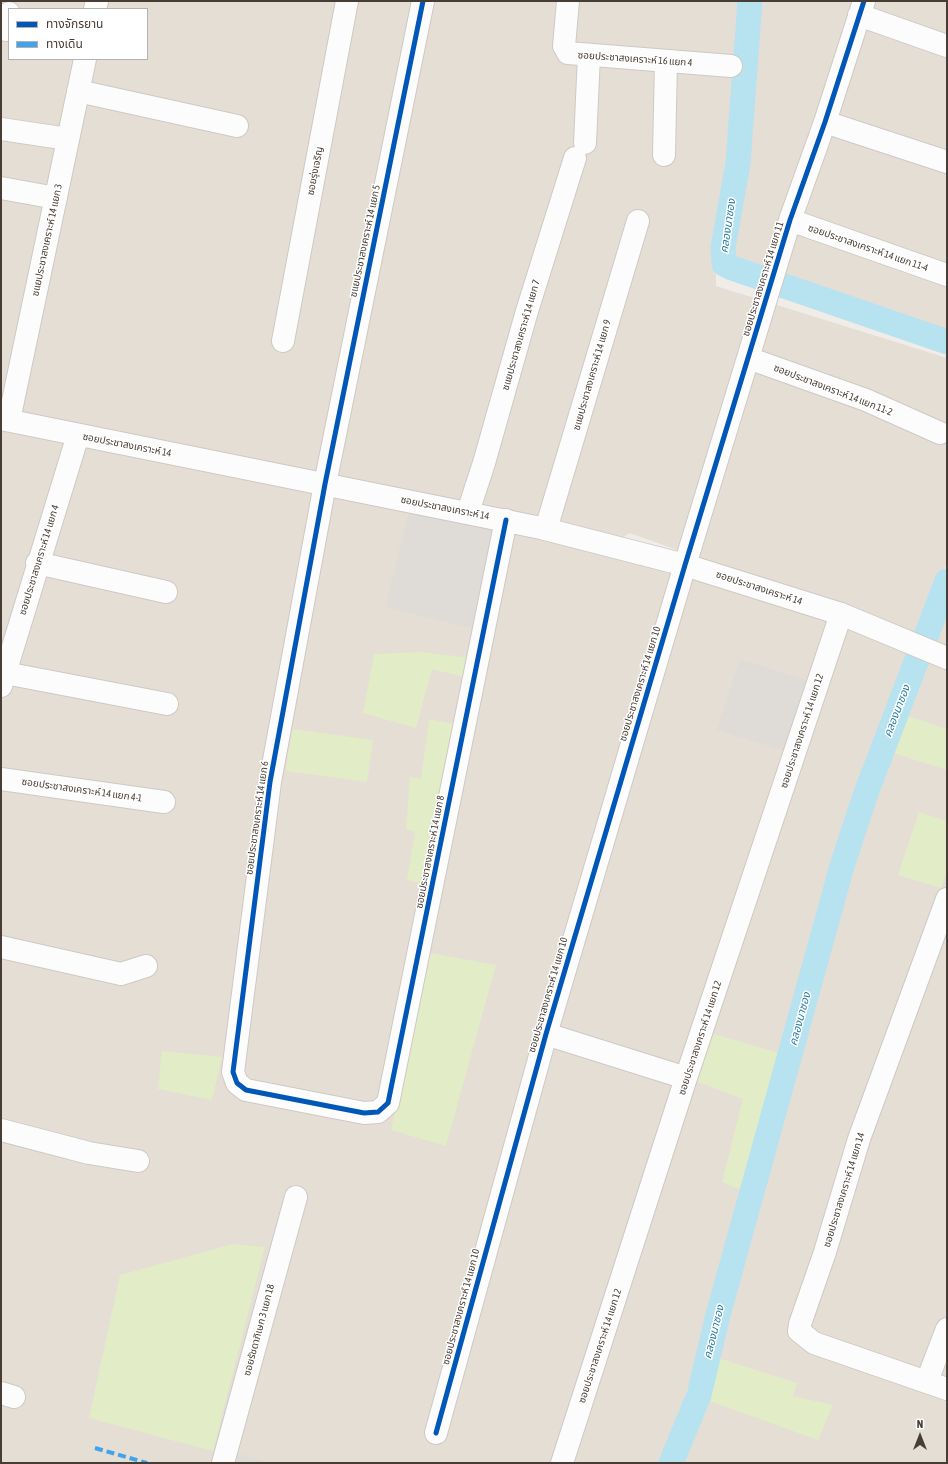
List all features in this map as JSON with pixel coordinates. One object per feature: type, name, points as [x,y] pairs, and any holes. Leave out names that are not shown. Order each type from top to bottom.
[{"type":"street","name":"ซอยรุ่งเจริญ","points":[[283,341],[347,1]]},
{"type":"street","name":"ซแยประชาสงเคราะห์ 14 แยก 5","points":[[325,484],[423,1]]},
{"type":"street","name":"ซอยประชาสงเคราะห์ 16 แยก 4","points":[[568,1],[564,46],[568,53],[731,66]]},
{"type":"street","points":[[862,8],[947,46]]},
{"type":"street","name":"ซอยประชาสงเคราะห์ 14 แยก 11","points":[[685,564],[790,220],[825,122],[862,8]]},
{"type":"street","name":"ซแยประชาสงเคราะห์ 14 แยก 7","points":[[468,512],[484,463],[527,311],[580,150],[590,55]]},
{"type":"street","name":"ซแยประชาสงเคราะห์ 14 แยก 3","points":[[5,420],[56,198],[85,60]]},
{"type":"street","points":[[664,155],[666,61]]},
{"type":"street","points":[[78,91],[236,126]]},
{"type":"street","points":[[825,122],[947,162]]},
{"type":"street","points":[[1,129],[68,139]]},
{"type":"street","points":[[1,188],[56,198]]},
{"type":"street","name":"ซอยประชาสงเคราะห์ 14 แยก 11-4","points":[[790,220],[947,275]]},
{"type":"street","name":"ซแยประชาสงเคราะห์ 14 แยก 9","points":[[546,529],[638,221]]},
{"type":"street","name":"ซอยประชาสงเคราะห์ 14 แยก 11-2","points":[[748,358],[866,400],[940,433]]},
{"type":"street","name":"ซอยประชาสงเคราะห์ 14","points":[[5,420],[506,520],[685,564],[841,614],[942,656]]},
{"type":"street","name":"ซอยประชาสงเคราะห์ 14 แยก 4","points":[[3,680],[37,563],[78,435]]},
{"type":"street","name":"ซอยประชาสงเคราะห์ 14 แยก 6","points":[[307,1102],[246,1090],[237,1083],[233,1072],[270,782],[325,484]]},
{"type":"street","name":"ซอยประชาสงเคราะห์ 14 แยก 8","points":[[307,1102],[364,1113],[378,1112],[388,1103],[506,520]]},
{"type":"street","points":[[37,563],[166,592]]},
{"type":"street","name":"ซอยประชาสงเคราะห์ 14 แยก 10","points":[[436,1433],[546,1034],[685,564]]},
{"type":"street","name":"ซอยประชาสงเคราะห์ 14 แยก 12","points":[[562,1463],[686,1078],[841,614]]},
{"type":"street","points":[[3,680],[167,704]]},
{"type":"street","name":"ซอยประชาสงเคราะห์ 14 แยก 4-1","points":[[1,779],[164,802]]},
{"type":"street","name":"ซอยประชาสงเคราะห์ 14 แยก 14","points":[[937,1385],[814,1342],[799,1331],[859,1140],[947,899]]},
{"type":"street","points":[[1,947],[121,974],[146,966]]},
{"type":"street","points":[[546,1034],[686,1078]]},
{"type":"street","points":[[1,1130],[90,1153],[138,1161]]},
{"type":"street","name":"ซอยรัชดาภิเษก 3 แยก 18","points":[[223,1463],[296,1197]]},
{"type":"street","points":[[937,1385],[947,1329]]},
{"type":"shaded area","points":[[1,1],[743,1],[729,185],[716,256],[716,286],[947,358],[947,562],[917,640],[769,582],[629,533],[610,549],[911,649],[826,896],[702,1344],[677,1421],[660,1463],[1,1463]]},
{"type":"shaded area","points":[[756,1],[947,1],[947,339],[731,263],[748,135]]},
{"type":"shaded area","points":[[409,510],[497,528],[478,630],[385,607]]},
{"type":"shaded area","points":[[947,605],[947,1463],[677,1463],[704,1399],[853,849],[924,657]]},
{"type":"shaded area","points":[[740,659],[809,681],[787,752],[717,730]]},
{"type":"shaded area","points":[[231,1452],[274,1463],[229,1463]]},
{"type":"green space","points":[[421,652],[472,658],[468,678],[432,669],[416,728],[363,713],[374,654]]},
{"type":"green space","points":[[906,715],[947,729],[947,770],[893,753]]},
{"type":"green space","points":[[429,719],[458,725],[428,885],[407,880],[415,832],[406,829],[410,777],[421,779]]},
{"type":"green space","points":[[292,729],[373,740],[367,782],[286,771]]},
{"type":"green space","points":[[919,812],[947,821],[947,871],[941,888],[898,875]]},
{"type":"green space","points":[[430,953],[496,965],[446,1146],[391,1130]]},
{"type":"green space","points":[[708,1032],[782,1054],[744,1191],[722,1182],[743,1099],[693,1080]]},
{"type":"green space","points":[[162,1051],[222,1057],[212,1100],[158,1089]]},
{"type":"green space","points":[[233,1244],[265,1247],[213,1451],[89,1418],[120,1275]]},
{"type":"green space","points":[[715,1357],[797,1383],[793,1396],[833,1405],[818,1440],[704,1399]]},
{"type":"waterway","name":"คลองนาซอง","points":[[750,1],[738,163],[723,248],[724,264],[947,342]]},
{"type":"waterway","name":"คลองนาซอง","points":[[671,1463],[699,1395],[718,1315],[842,866],[866,793],[947,581]]},
{"type":"marked path","points":[[95,1448],[147,1463]]},
{"type":"cycle path","points":[[423,1],[325,484],[270,782],[233,1072],[237,1083],[246,1090],[364,1113],[378,1112],[388,1103],[506,520]]},
{"type":"cycle path","points":[[436,1433],[546,1034],[685,565],[790,220],[825,122],[864,1]]}]
